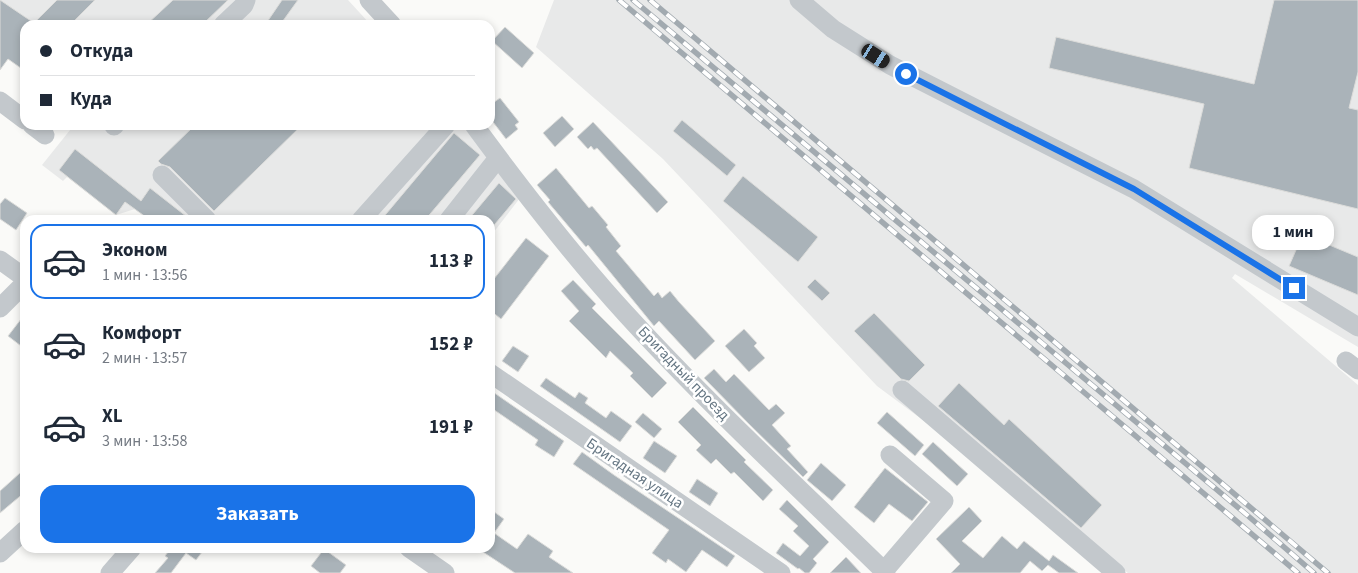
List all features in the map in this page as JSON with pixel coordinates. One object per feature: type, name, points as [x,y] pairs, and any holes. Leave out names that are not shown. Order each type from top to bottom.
[{"type":"street","points":[[228,20],[244,5],[246,0]]},
{"type":"street","points":[[369,0],[387,20]]},
{"type":"street","points":[[798,0],[833,29],[890,65],[1134,189],[1358,327]]},
{"type":"street","points":[[0,101],[20,116]]},
{"type":"street","points":[[365,215],[442,130]]},
{"type":"street","points":[[453,215],[498,158],[478,130]]},
{"type":"street","name":"Бригадный проезд","points":[[498,158],[530,200],[625,313],[697,388],[885,572]]},
{"type":"street","points":[[162,175],[202,215]]},
{"type":"street","points":[[0,260],[20,274]]},
{"type":"street","points":[[0,308],[20,288]]},
{"type":"street","name":"Бригадная улица","points":[[495,377],[781,573]]},
{"type":"street","points":[[902,390],[1116,573]]},
{"type":"street","points":[[885,572],[944,501],[890,455]]},
{"type":"street","points":[[0,553],[20,535]]},
{"type":"street","points":[[110,573],[128,553]]},
{"type":"street","points":[[416,553],[445,573]]},
{"type":"shaded area","points":[[0,0],[348,0],[366,20],[20,20]]},
{"type":"shaded area","points":[[554,0],[1358,0],[1358,347],[1235,274],[1232,278],[1358,385],[1358,573],[1128,573],[877,386],[663,159],[536,47]]},
{"type":"shaded area","points":[[70,130],[466,130],[520,198],[495,230],[495,215],[143,215],[135,209],[116,215],[67,177],[63,181],[42,165]]},
{"type":"building","points":[[0,0],[30,20],[20,20],[20,67],[8,59],[0,70]]},
{"type":"building","points":[[57,0],[95,0],[75,20],[37,20]]},
{"type":"building","points":[[173,0],[228,0],[207,20],[151,20]]},
{"type":"building","points":[[282,0],[298,0],[284,20],[268,20]]},
{"type":"building","points":[[1274,0],[1358,0],[1358,72],[1349,108],[1358,110],[1358,209],[1189,168],[1204,104],[1049,68],[1056,37],[1254,84]]},
{"type":"building","points":[[505,27],[534,53],[522,68],[495,44],[495,38]]},
{"type":"building","points":[[500,98],[519,122],[515,125],[518,129],[506,139],[495,125],[495,102]]},
{"type":"building","points":[[562,116],[574,129],[555,147],[543,133]]},
{"type":"building","points":[[682,120],[736,165],[727,176],[673,131]]},
{"type":"building","points":[[593,122],[668,202],[657,213],[597,148],[594,150],[591,146],[588,149],[577,137]]},
{"type":"building","points":[[190,130],[297,130],[214,211],[170,167],[158,161]]},
{"type":"building","points":[[454,133],[480,155],[429,215],[385,215]]},
{"type":"building","points":[[75,149],[141,201],[150,188],[185,215],[143,215],[125,202],[116,215],[59,170]]},
{"type":"building","points":[[556,168],[589,208],[592,206],[608,225],[606,227],[621,246],[616,251],[654,296],[658,292],[662,298],[670,291],[715,341],[695,360],[659,321],[654,326],[588,245],[586,247],[548,202],[550,200],[537,185]]},
{"type":"building","points":[[743,176],[818,237],[798,262],[723,201]]},
{"type":"building","points":[[499,183],[516,199],[495,224],[495,215],[472,215]]},
{"type":"building","points":[[5,198],[27,213],[26,215],[20,215],[20,224],[16,230],[0,219],[0,204]]},
{"type":"building","points":[[1303,234],[1358,257],[1358,295],[1289,266]]},
{"type":"building","points":[[526,238],[549,256],[501,319],[495,314],[495,278]]},
{"type":"building","points":[[815,279],[830,293],[822,301],[807,287]]},
{"type":"building","points":[[573,280],[596,304],[592,308],[667,383],[652,398],[630,376],[633,373],[610,351],[606,358],[569,321],[579,311],[561,291]]},
{"type":"building","points":[[874,313],[925,365],[909,381],[901,379],[854,331]]},
{"type":"building","points":[[20,320],[20,345],[8,336]]},
{"type":"building","points":[[744,329],[757,343],[754,346],[765,358],[749,372],[725,346]]},
{"type":"building","points":[[513,346],[529,356],[518,372],[502,361]]},
{"type":"building","points":[[714,369],[726,382],[734,374],[769,410],[776,404],[785,413],[772,425],[791,446],[787,449],[808,472],[803,477],[704,378]]},
{"type":"building","points":[[546,378],[575,398],[579,392],[588,398],[585,403],[606,418],[611,411],[632,426],[620,442],[540,386]]},
{"type":"building","points":[[959,383],[1004,425],[1009,419],[1102,505],[1081,528],[938,406]]},
{"type":"building","points":[[495,393],[564,441],[554,457],[535,445],[538,440],[495,410]]},
{"type":"building","points":[[693,407],[773,490],[763,501],[734,472],[731,474],[716,459],[711,464],[696,450],[701,445],[678,422]]},
{"type":"building","points":[[887,412],[924,445],[915,456],[877,423]]},
{"type":"building","points":[[643,413],[662,429],[654,438],[635,422]]},
{"type":"building","points":[[654,441],[677,456],[665,473],[643,458]]},
{"type":"building","points":[[933,442],[968,474],[957,486],[922,454]]},
{"type":"building","points":[[582,452],[735,556],[727,567],[702,550],[686,572],[668,559],[666,563],[652,553],[669,530],[573,464]]},
{"type":"building","points":[[821,463],[846,485],[832,501],[807,480]]},
{"type":"building","points":[[885,468],[928,502],[912,521],[889,504],[874,523],[854,507]]},
{"type":"building","points":[[20,473],[20,496],[0,513],[0,491]]},
{"type":"building","points":[[697,479],[718,493],[710,506],[689,492]]},
{"type":"building","points":[[787,500],[829,542],[813,559],[817,563],[809,573],[798,569],[776,553],[783,543],[800,556],[809,546],[793,531],[798,526],[779,509]]},
{"type":"building","points":[[969,507],[982,521],[962,541],[983,558],[1002,536],[1017,549],[1024,541],[1049,561],[1053,555],[1078,573],[1059,573],[1048,565],[1042,571],[1030,561],[1020,573],[951,573],[960,564],[936,539]]},
{"type":"building","points":[[495,513],[504,519],[495,532]]},
{"type":"building","points":[[495,534],[517,549],[528,534],[553,551],[549,557],[573,573],[515,573],[485,553],[495,553]]},
{"type":"building","points":[[167,553],[186,553],[171,573],[155,573],[168,558],[165,556]]},
{"type":"building","points":[[186,553],[201,553],[196,560]]},
{"type":"building","points":[[321,553],[330,553],[346,565],[340,573],[320,573],[311,566]]},
{"type":"building","points":[[846,557],[861,573],[830,573]]},
{"type":"railway","points":[[619,0],[1298,573]]},
{"type":"railway","points":[[633,0],[1314,573]]},
{"type":"railway","points":[[650,0],[1328,573]]},
{"type":"route","points":[[906,74],[1134,189],[1294,288]]}]
